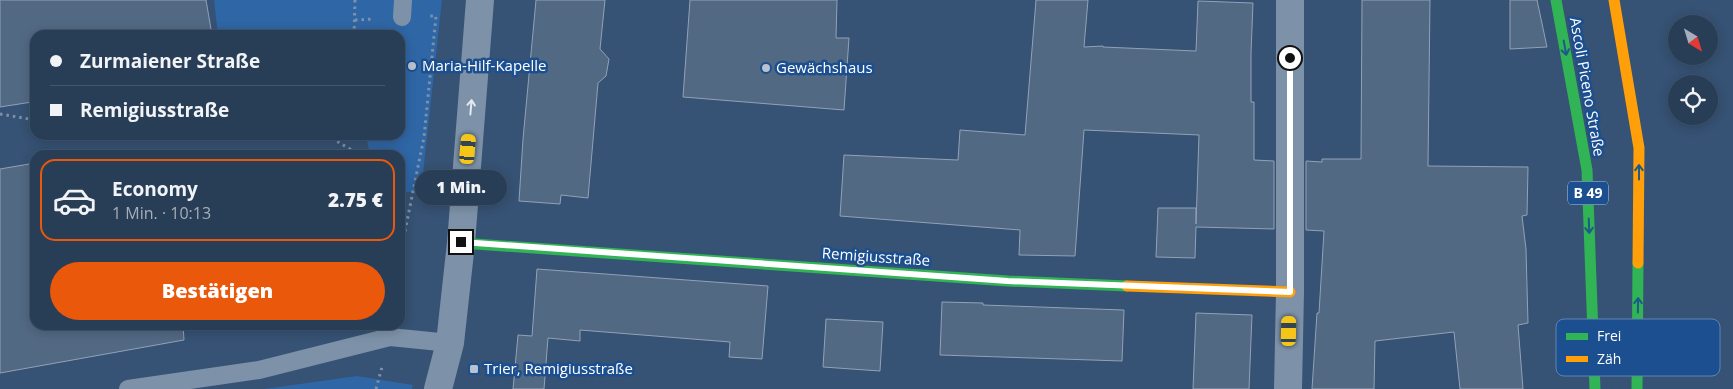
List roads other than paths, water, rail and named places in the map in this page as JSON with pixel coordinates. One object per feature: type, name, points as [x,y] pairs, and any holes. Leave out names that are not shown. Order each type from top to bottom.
[{"type":"street","points":[[438,389],[450,343],[461,242],[480,0]]},
{"type":"street","points":[[1288,389],[1290,292],[1290,0]]},
{"type":"street","name":"Ascoli Piceno Straße","points":[[1556,0],[1587,170],[1592,319]]},
{"type":"street","points":[[1614,0],[1640,148],[1638,319]]},
{"type":"street","name":"Remigiusstraße","points":[[461,242],[1008,281],[1290,292]]},
{"type":"street","name":"Ascoli Piceno Straße","points":[[1595,376],[1595,389]]},
{"type":"street","points":[[1637,376],[1637,389]]},
{"type":"lane","points":[[128,389],[259,370],[390,337],[450,343]]},
{"type":"place","name":"Maria-Hilf-Kapelle","points":[[412,66]]},
{"type":"place","name":"Gewächshaus","points":[[766,68]]},
{"type":"place","name":"Trier, Remigiusstraße","points":[[474,369]]}]
